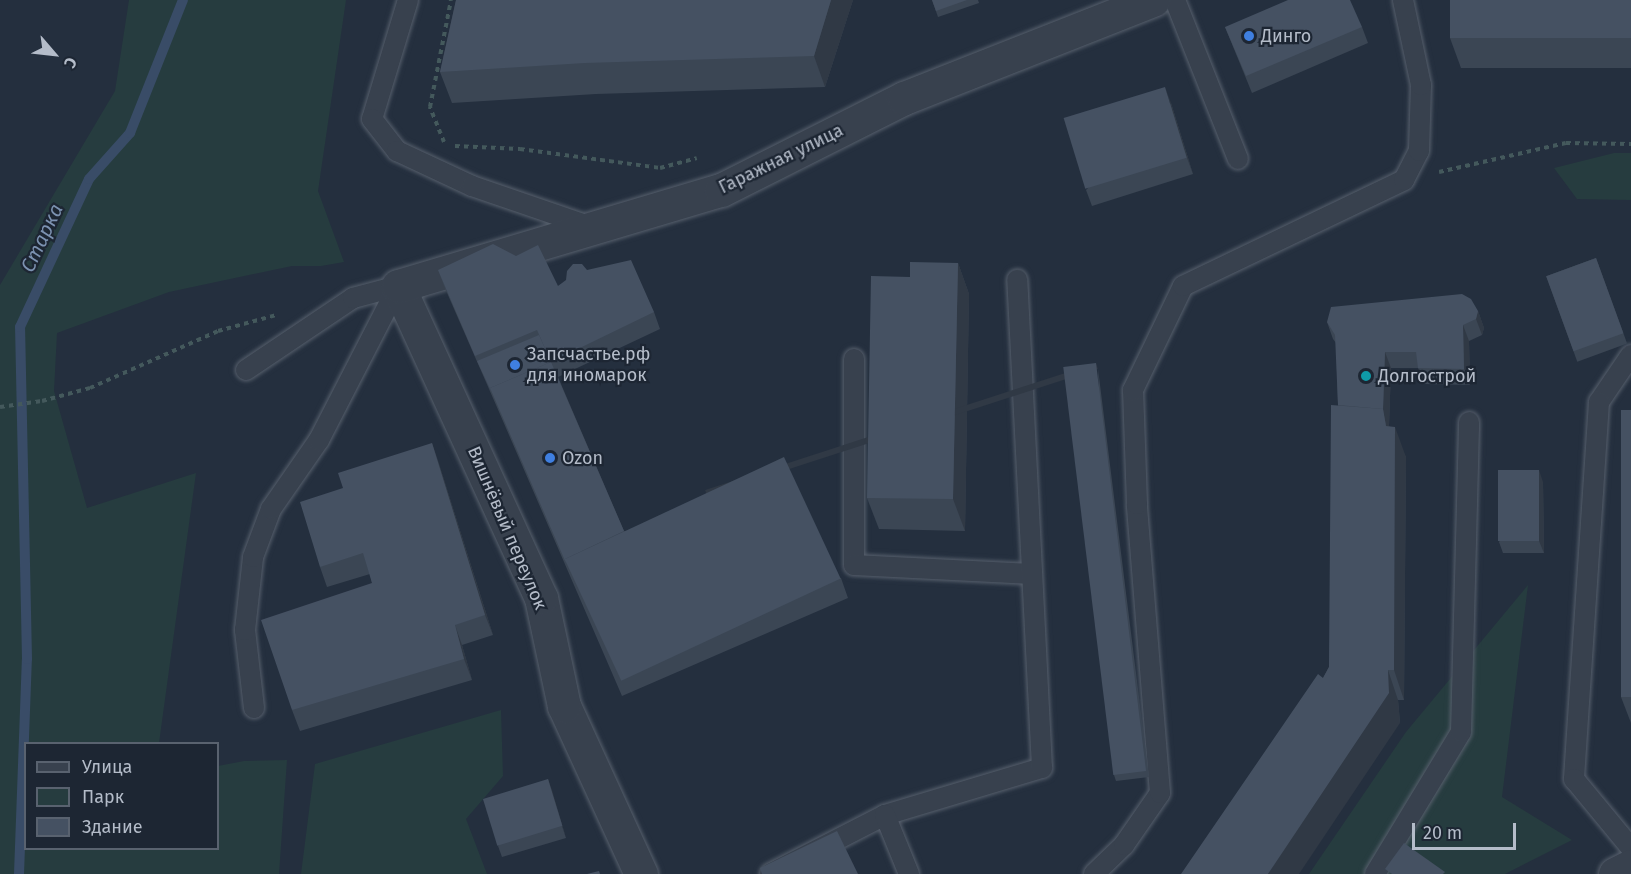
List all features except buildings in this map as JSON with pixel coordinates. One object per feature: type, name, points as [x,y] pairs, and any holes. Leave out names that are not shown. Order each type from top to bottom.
[{"type":"street","name":"Гаражная улица","points":[[398,286],[721,190],[904,98],[1153,0]]},
{"type":"street","name":"Вишнёвый переулок","points":[[398,286],[541,598],[564,706],[641,874]]},
{"type":"street","points":[[1615,874],[1631,866]]},
{"type":"lane","points":[[408,0],[372,119],[397,151],[472,186],[595,228]]},
{"type":"lane","points":[[1175,0],[1238,159]]},
{"type":"lane","points":[[1094,874],[1124,845],[1160,793],[1137,504],[1133,390],[1183,286],[1404,180],[1419,151],[1421,85],[1403,0]]},
{"type":"lane","points":[[770,874],[885,815],[1042,768],[1017,280]]},
{"type":"lane","points":[[246,370],[353,298],[398,286]]},
{"type":"lane","points":[[254,708],[244,630],[253,557],[271,509],[319,440],[398,286]]},
{"type":"lane","points":[[1631,355],[1599,402],[1574,779],[1631,848]]},
{"type":"lane","points":[[854,359],[854,565],[1032,574]]},
{"type":"lane","points":[[1375,874],[1461,732],[1469,422]]},
{"type":"lane","points":[[885,815],[909,874]]},
{"type":"path","points":[[451,0],[430,107],[446,146],[520,149],[660,168],[703,157]]},
{"type":"path","points":[[1404,180],[1566,143],[1631,144]]},
{"type":"path","points":[[0,407],[42,401],[90,388],[218,331],[284,313]]},
{"type":"green space","points":[[129,0],[346,0],[318,191],[344,262],[321,266],[292,266],[169,292],[57,333],[54,391],[87,508],[196,473],[159,742],[24,742],[24,850],[219,850],[219,766],[244,761],[287,760],[279,874],[0,874],[0,285],[115,91]]},
{"type":"green space","points":[[1614,153],[1631,153],[1631,200],[1577,199],[1554,168]]},
{"type":"green space","points":[[1528,585],[1502,797],[1572,840],[1505,874],[1309,874],[1406,732]]},
{"type":"green space","points":[[501,710],[503,776],[466,819],[487,874],[301,874],[315,764]]},
{"type":"waterway","name":"Старка","points":[[19,874],[27,659],[20,327],[89,179],[130,133],[183,0]]},
{"type":"place","name":"Динго","points":[[1249,36]]},
{"type":"place","name":"Запсчастье.рф для иномарок","points":[[515,365]]},
{"type":"place","name":"Долгострой","points":[[1366,376]]},
{"type":"place","name":"Ozon","points":[[550,458]]}]
